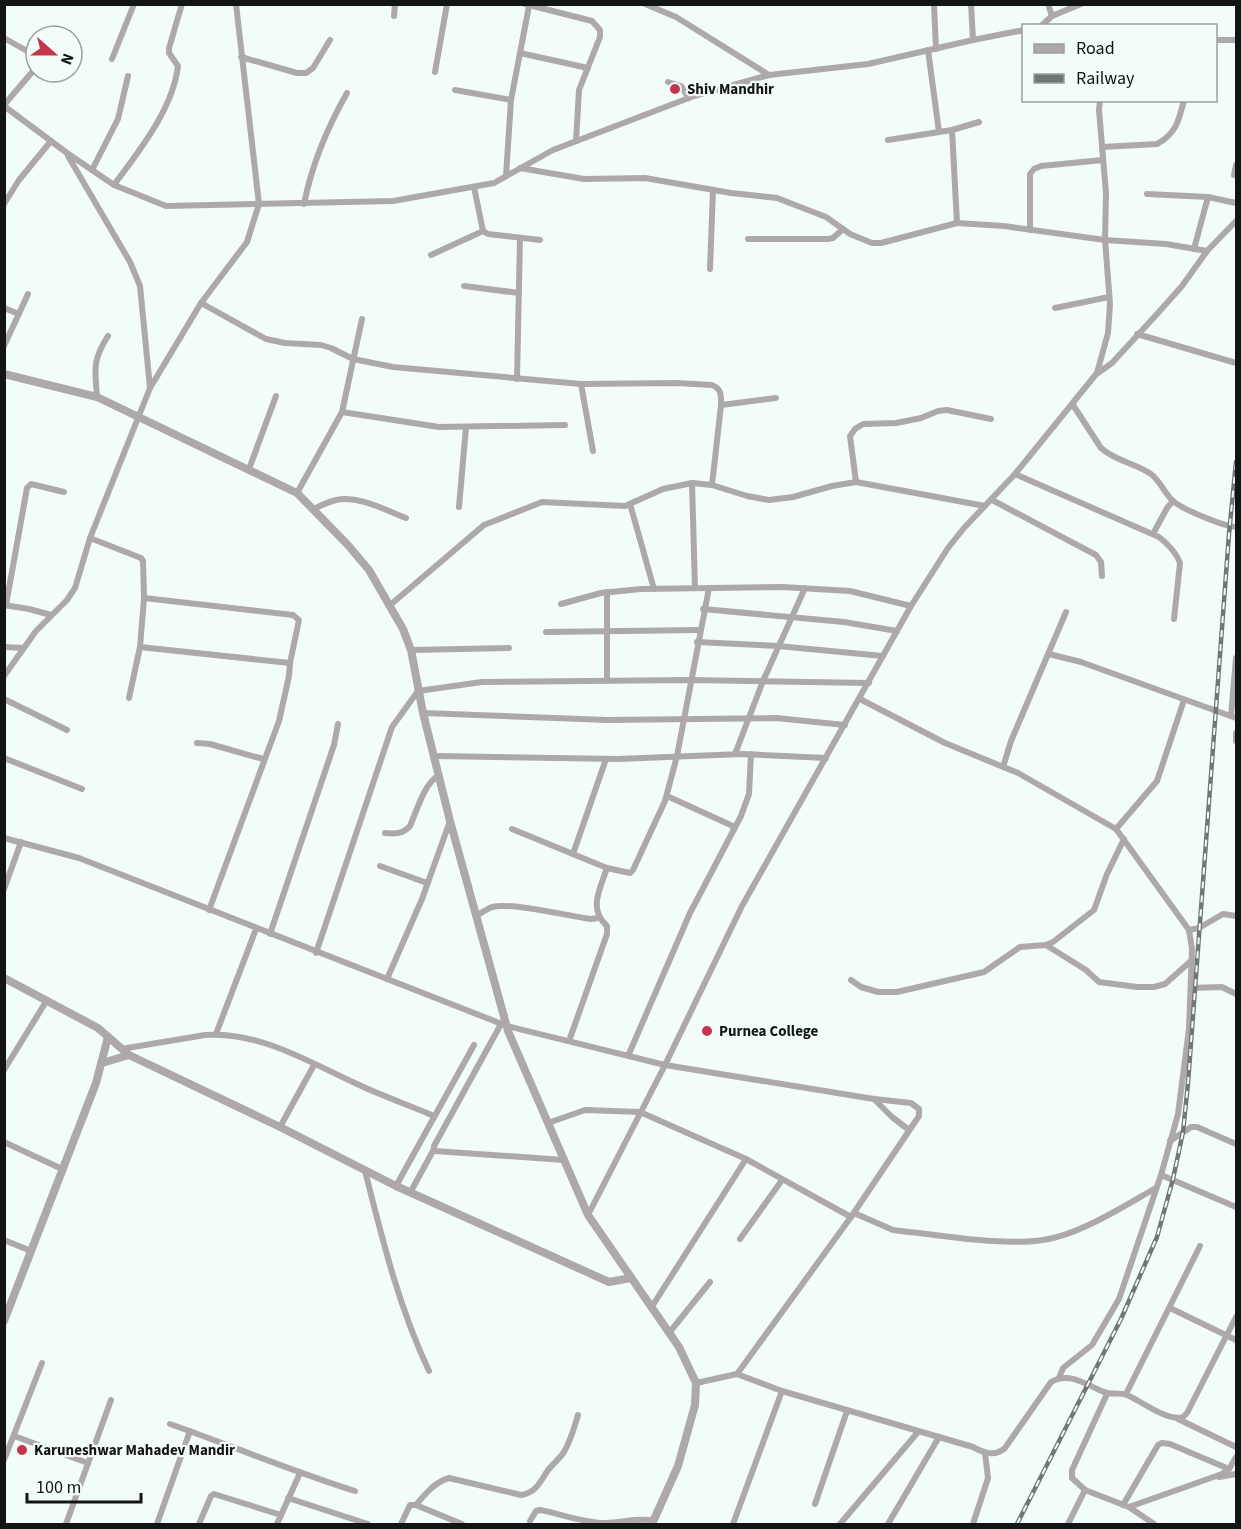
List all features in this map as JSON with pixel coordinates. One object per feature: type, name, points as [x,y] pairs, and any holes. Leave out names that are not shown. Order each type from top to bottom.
[{"type":"street","points":[[112,59],[134,4]]},
{"type":"street","points":[[114,185],[159,120],[176,77],[178,66],[169,54],[169,48],[182,4]]},
{"type":"street","points":[[4,676],[23,648],[67,600],[75,588],[90,538],[150,388],[201,303],[247,242],[259,205],[236,4]]},
{"type":"street","points":[[394,16],[395,4]]},
{"type":"street","points":[[435,72],[447,4]]},
{"type":"street","points":[[645,4],[676,17],[769,75]]},
{"type":"street","points":[[934,4],[936,49]]},
{"type":"street","points":[[971,4],[973,40]]},
{"type":"street","points":[[1048,4],[1052,16]]},
{"type":"street","points":[[1043,24],[1052,16],[1081,4]]},
{"type":"street","points":[[506,176],[510,100],[527,5],[581,18],[598,26],[600,30],[600,37],[579,90],[576,141]]},
{"type":"street","points":[[24,82],[4,105],[114,185],[166,206],[393,201],[494,183],[553,150],[689,98],[769,75],[868,64],[1022,30]]},
{"type":"street","points":[[4,38],[24,49]]},
{"type":"street","points":[[241,57],[297,73],[306,73],[313,68],[330,40]]},
{"type":"street","points":[[1217,40],[1236,40]]},
{"type":"street","points":[[928,50],[939,132]]},
{"type":"street","points":[[520,53],[588,68]]},
{"type":"street","points":[[92,170],[118,119],[128,76]]},
{"type":"street","points":[[668,82],[681,86],[689,98]]},
{"type":"street","points":[[455,90],[510,100]]},
{"type":"street","points":[[304,204],[309,178],[330,123],[347,93]]},
{"type":"street","points":[[1097,373],[1108,333],[1109,297],[1100,102]]},
{"type":"street","points":[[1102,147],[1157,144],[1165,140],[1174,132],[1179,122],[1184,102]]},
{"type":"street","points":[[888,140],[952,130],[980,122]]},
{"type":"street","points":[[952,130],[957,223]]},
{"type":"street","points":[[4,204],[19,180],[51,141]]},
{"type":"street","points":[[67,153],[130,262],[140,286],[150,388]]},
{"type":"street","points":[[1030,230],[1030,174],[1034,169],[1041,166],[1103,160]]},
{"type":"street","points":[[1234,175],[1236,165]]},
{"type":"street","points":[[520,168],[584,179],[645,178],[777,198],[826,217],[850,234],[872,243],[881,243],[957,223],[1105,240],[1166,244],[1207,251]]},
{"type":"street","points":[[474,187],[479,222],[483,231],[488,234],[540,240]]},
{"type":"street","points":[[710,269],[713,190]]},
{"type":"street","points":[[1147,194],[1208,197],[1236,203]]},
{"type":"street","points":[[1194,249],[1208,197]]},
{"type":"street","points":[[588,1215],[665,1065],[742,906],[860,699],[910,606],[948,548],[1015,474],[1097,373],[1112,363],[1182,286],[1207,251],[1236,221]]},
{"type":"street","points":[[748,239],[828,239],[843,229]]},
{"type":"street","points":[[431,255],[483,231]]},
{"type":"street","points":[[517,379],[520,238]]},
{"type":"street","points":[[464,286],[519,293]]},
{"type":"street","points":[[4,346],[28,294]]},
{"type":"street","points":[[1055,308],[1109,297]]},
{"type":"street","points":[[201,303],[266,339],[285,343],[321,345],[353,359],[393,367],[581,384],[712,385],[720,392],[721,405],[712,485]]},
{"type":"street","points":[[4,308],[19,314]]},
{"type":"street","points":[[297,493],[342,412],[362,319]]},
{"type":"street","points":[[1137,334],[1236,363]]},
{"type":"street","points":[[96,398],[94,365],[98,352],[108,336]]},
{"type":"street","points":[[4,374],[96,398],[297,493],[369,570],[403,629],[411,650],[423,713],[504,1025],[588,1215],[679,1347],[696,1383],[695,1405],[678,1466],[653,1523],[635,1519],[606,1523],[580,1520],[540,1510],[536,1511],[530,1521]]},
{"type":"street","points":[[581,384],[592,451]]},
{"type":"street","points":[[249,469],[276,396]]},
{"type":"street","points":[[721,405],[776,398]]},
{"type":"street","points":[[1073,405],[1107,454],[1152,475],[1173,501],[1214,521],[1236,527]]},
{"type":"street","points":[[856,482],[850,436],[863,424],[896,423],[947,410],[991,419]]},
{"type":"street","points":[[342,412],[439,427],[565,425]]},
{"type":"street","points":[[459,507],[466,427]]},
{"type":"street","points":[[1015,474],[1153,534],[1166,543],[1180,563],[1174,619]]},
{"type":"street","points":[[389,606],[484,525],[542,502],[612,507],[630,504],[663,489],[692,483],[712,485],[769,500],[793,497],[856,482],[985,506]]},
{"type":"street","points":[[692,483],[696,588]]},
{"type":"street","points":[[51,615],[5,605],[27,488],[31,484],[64,492]]},
{"type":"street","points":[[313,509],[337,500],[354,500],[406,518]]},
{"type":"street","points":[[992,500],[1096,555],[1101,562],[1102,576]]},
{"type":"street","points":[[1153,534],[1173,501]]},
{"type":"street","points":[[630,504],[654,589]]},
{"type":"street","points":[[90,538],[141,558],[143,561],[144,598],[140,647],[129,698]]},
{"type":"street","points":[[561,604],[607,592],[696,588],[805,588],[850,591],[910,606]]},
{"type":"street","points":[[512,830],[608,868],[630,873],[633,870],[667,796],[677,756],[703,609],[709,588]]},
{"type":"street","points":[[735,754],[763,681],[805,588]]},
{"type":"street","points":[[607,592],[607,681]]},
{"type":"street","points":[[144,598],[293,615],[299,620],[279,721],[263,759],[209,910]]},
{"type":"street","points":[[703,609],[844,622],[897,631]]},
{"type":"street","points":[[1004,767],[1011,741],[1066,612]]},
{"type":"street","points":[[546,632],[699,630]]},
{"type":"street","points":[[697,642],[778,646],[883,656]]},
{"type":"street","points":[[4,647],[23,648]]},
{"type":"street","points":[[140,647],[290,663]]},
{"type":"street","points":[[411,650],[463,651],[509,648]]},
{"type":"street","points":[[1049,654],[1090,665],[1234,717],[1236,658]]},
{"type":"street","points":[[316,953],[392,727],[418,691],[482,682],[692,680],[868,683]]},
{"type":"street","points":[[4,699],[67,730]]},
{"type":"street","points":[[860,699],[945,743],[1018,772],[1116,829],[1189,930],[1192,960],[1188,1029],[1178,1114],[1161,1175],[1119,1299],[1092,1345],[1063,1368],[1059,1378]]},
{"type":"street","points":[[1116,829],[1157,781],[1184,700]]},
{"type":"street","points":[[423,713],[608,720],[776,718],[845,725]]},
{"type":"street","points":[[270,934],[334,745],[338,724]]},
{"type":"street","points":[[1236,733],[1236,741]]},
{"type":"street","points":[[197,743],[210,744],[263,759]]},
{"type":"street","points":[[435,756],[606,759],[751,754],[826,758]]},
{"type":"street","points":[[628,1056],[690,914],[735,827],[749,794],[751,754]]},
{"type":"street","points":[[4,758],[82,789]]},
{"type":"street","points":[[573,854],[606,759]]},
{"type":"street","points":[[385,833],[398,834],[411,826],[428,786],[439,775]]},
{"type":"street","points":[[667,796],[735,827]]},
{"type":"street","points":[[387,979],[422,899],[450,821]]},
{"type":"street","points":[[4,838],[79,858],[504,1025],[665,1065],[911,1103],[919,1109],[919,1116],[853,1215],[737,1374]]},
{"type":"street","points":[[851,981],[878,992],[897,992],[984,972],[1020,946],[1046,945],[1063,935],[1094,910],[1124,839]]},
{"type":"street","points":[[4,889],[21,842]]},
{"type":"street","points":[[380,866],[427,883]]},
{"type":"street","points":[[568,1041],[607,934],[607,926],[598,918],[597,895],[608,868]]},
{"type":"street","points":[[476,915],[491,907],[499,906],[538,910],[591,920],[598,918]]},
{"type":"street","points":[[1189,930],[1199,928],[1223,914],[1236,916]]},
{"type":"street","points":[[216,1034],[256,929]]},
{"type":"street","points":[[1046,945],[1086,970],[1099,982],[1137,987],[1154,987],[1165,984],[1192,960]]},
{"type":"street","points":[[4,978],[98,1028],[129,1055],[280,1127],[396,1186],[609,1282],[631,1278]]},
{"type":"street","points":[[1191,988],[1222,987],[1236,994]]},
{"type":"street","points":[[4,1070],[47,1000]]},
{"type":"street","points":[[411,1193],[504,1025]]},
{"type":"street","points":[[122,1049],[190,1036],[216,1034],[248,1038],[268,1044],[434,1116]]},
{"type":"street","points":[[4,1321],[102,1063],[108,1037]]},
{"type":"street","points":[[396,1186],[474,1045]]},
{"type":"street","points":[[102,1063],[129,1055]]},
{"type":"street","points":[[280,1127],[314,1065]]},
{"type":"street","points":[[874,1099],[909,1130]]},
{"type":"street","points":[[548,1123],[585,1110],[640,1112],[746,1159],[782,1180],[853,1215],[893,1230],[909,1232],[1013,1242],[1042,1240],[1064,1235],[1156,1188]]},
{"type":"street","points":[[1169,1142],[1191,1127],[1197,1127],[1236,1144]]},
{"type":"street","points":[[4,1142],[62,1169]]},
{"type":"street","points":[[434,1149],[436,1151],[564,1160]]},
{"type":"street","points":[[651,1308],[746,1159]]},
{"type":"street","points":[[365,1171],[381,1232],[415,1341],[429,1371]]},
{"type":"street","points":[[1161,1175],[1236,1207]]},
{"type":"street","points":[[740,1239],[782,1180]]},
{"type":"street","points":[[4,1240],[31,1251]]},
{"type":"street","points":[[1126,1394],[1200,1246]]},
{"type":"street","points":[[669,1333],[710,1282]]},
{"type":"street","points":[[1170,1308],[1236,1340]]},
{"type":"street","points":[[1178,1419],[1187,1413],[1236,1317]]},
{"type":"street","points":[[4,1460],[42,1363]]},
{"type":"street","points":[[696,1383],[737,1374],[782,1391],[973,1447],[985,1454],[999,1453],[1005,1448],[1051,1382],[1068,1377],[1107,1394],[1116,1392],[1126,1394],[1236,1447]]},
{"type":"street","points":[[733,1524],[782,1391]]},
{"type":"street","points":[[1107,1394],[1072,1470],[1072,1478],[1085,1490],[1126,1506],[1154,1524]]},
{"type":"street","points":[[66,1524],[111,1400]]},
{"type":"street","points":[[815,1504],[848,1411]]},
{"type":"street","points":[[416,1505],[428,1491],[442,1480],[449,1478],[521,1495],[529,1494],[538,1487],[563,1453],[572,1436],[578,1415]]},
{"type":"street","points":[[170,1424],[300,1473],[355,1491]]},
{"type":"street","points":[[157,1524],[190,1431]]},
{"type":"street","points":[[840,1524],[918,1432]]},
{"type":"street","points":[[14,1436],[88,1463]]},
{"type":"street","points":[[888,1524],[939,1437]]},
{"type":"street","points":[[1126,1506],[1158,1445],[1162,1443],[1170,1444],[1229,1469]]},
{"type":"street","points":[[973,1524],[988,1478],[985,1454]]},
{"type":"street","points":[[1126,1506],[1222,1474],[1229,1469],[1236,1457]]},
{"type":"street","points":[[277,1524],[300,1473]]},
{"type":"street","points":[[1207,1480],[1236,1474]]},
{"type":"street","points":[[1068,1524],[1085,1490]]},
{"type":"street","points":[[199,1524],[214,1494],[281,1515]]},
{"type":"street","points":[[288,1498],[368,1524]]},
{"type":"street","points":[[401,1524],[410,1505],[416,1505],[462,1524]]},
{"type":"railway","points":[[1017,1524],[1121,1319],[1157,1237],[1183,1132],[1236,462]]},
{"type":"place","name":"Shiv Mandhir","points":[[675,89]]},
{"type":"place","name":"Purnea College","points":[[707,1031]]},
{"type":"place","name":"Karuneshwar Mahadev Mandir","points":[[22,1450]]}]
